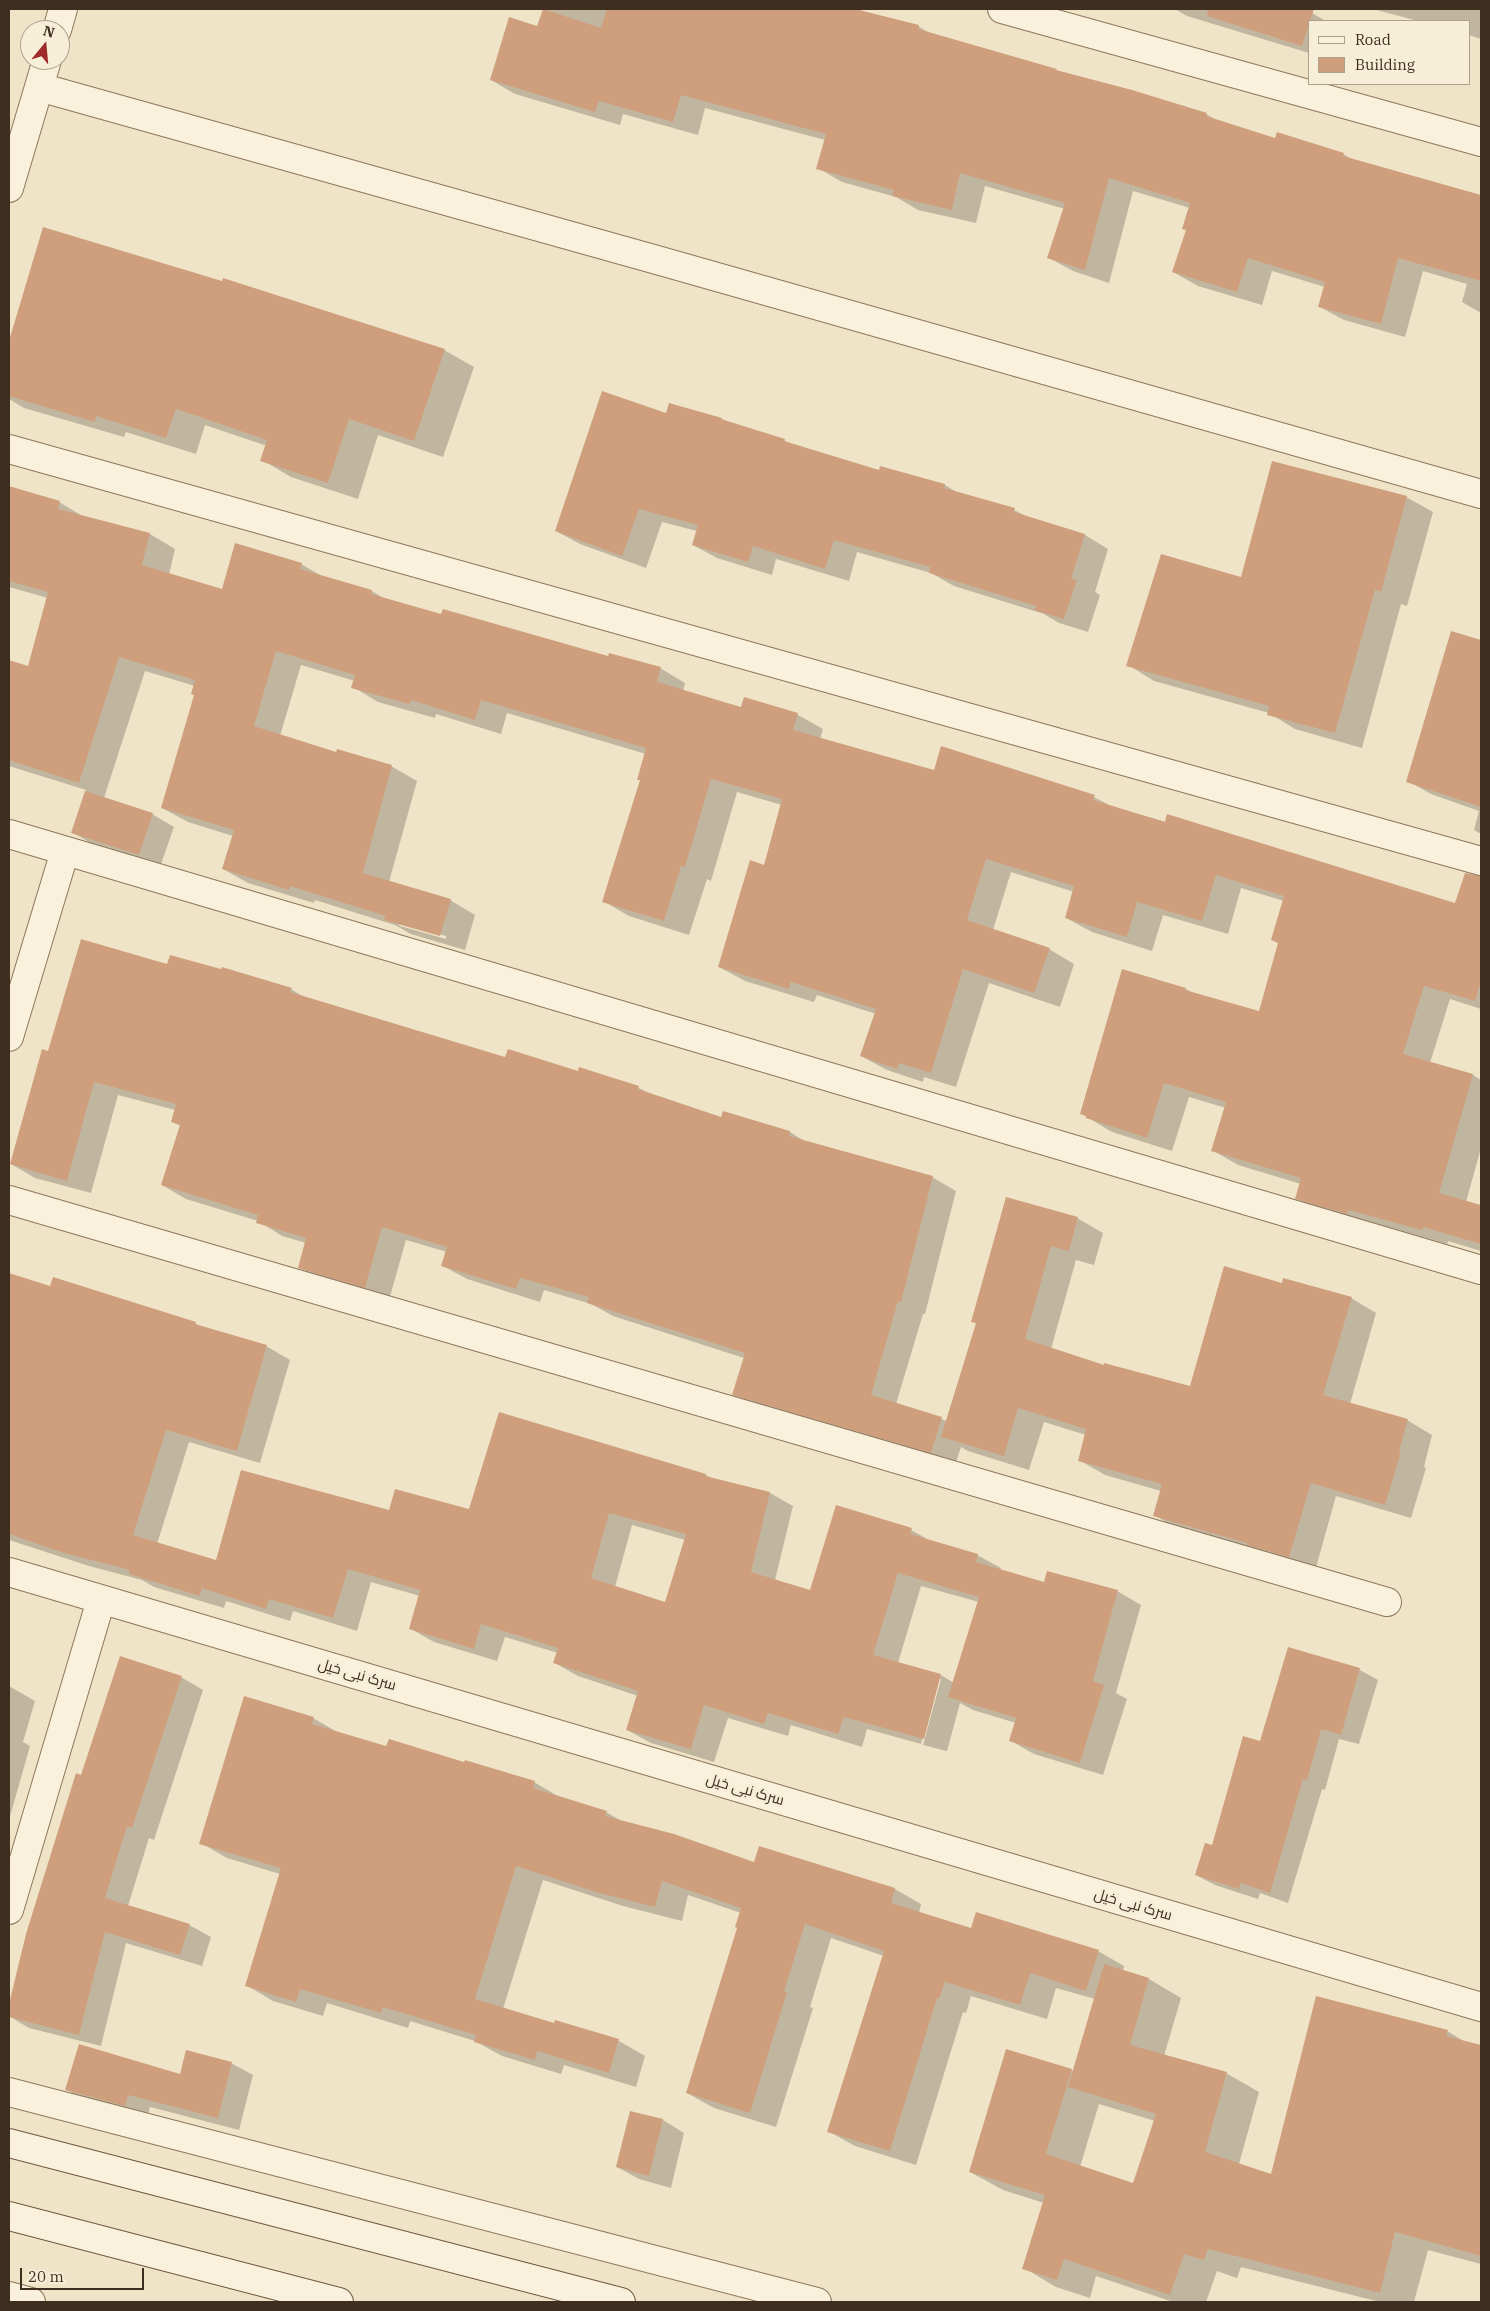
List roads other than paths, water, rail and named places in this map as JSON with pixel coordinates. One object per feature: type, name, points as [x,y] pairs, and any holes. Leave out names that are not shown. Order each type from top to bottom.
[{"type":"street","points":[[1002,9],[1481,142]]},
{"type":"street","points":[[9,188],[44,70]]},
{"type":"street","points":[[38,87],[676,265],[1481,494]]},
{"type":"street","points":[[9,449],[1481,861]]},
{"type":"street","points":[[9,834],[1481,1270]]},
{"type":"street","points":[[9,1037],[65,851]]},
{"type":"street","points":[[9,1200],[1387,1602]]},
{"type":"street","name":"سرک نبی خیل","points":[[9,1572],[1481,2007]]},
{"type":"street","points":[[9,1910],[100,1600]]},
{"type":"street","points":[[9,2092],[817,2302]]},
{"type":"street","points":[[9,2143],[621,2302]]},
{"type":"street","points":[[9,2216],[339,2302]]},
{"type":"street","points":[[9,2296],[31,2302]]}]
